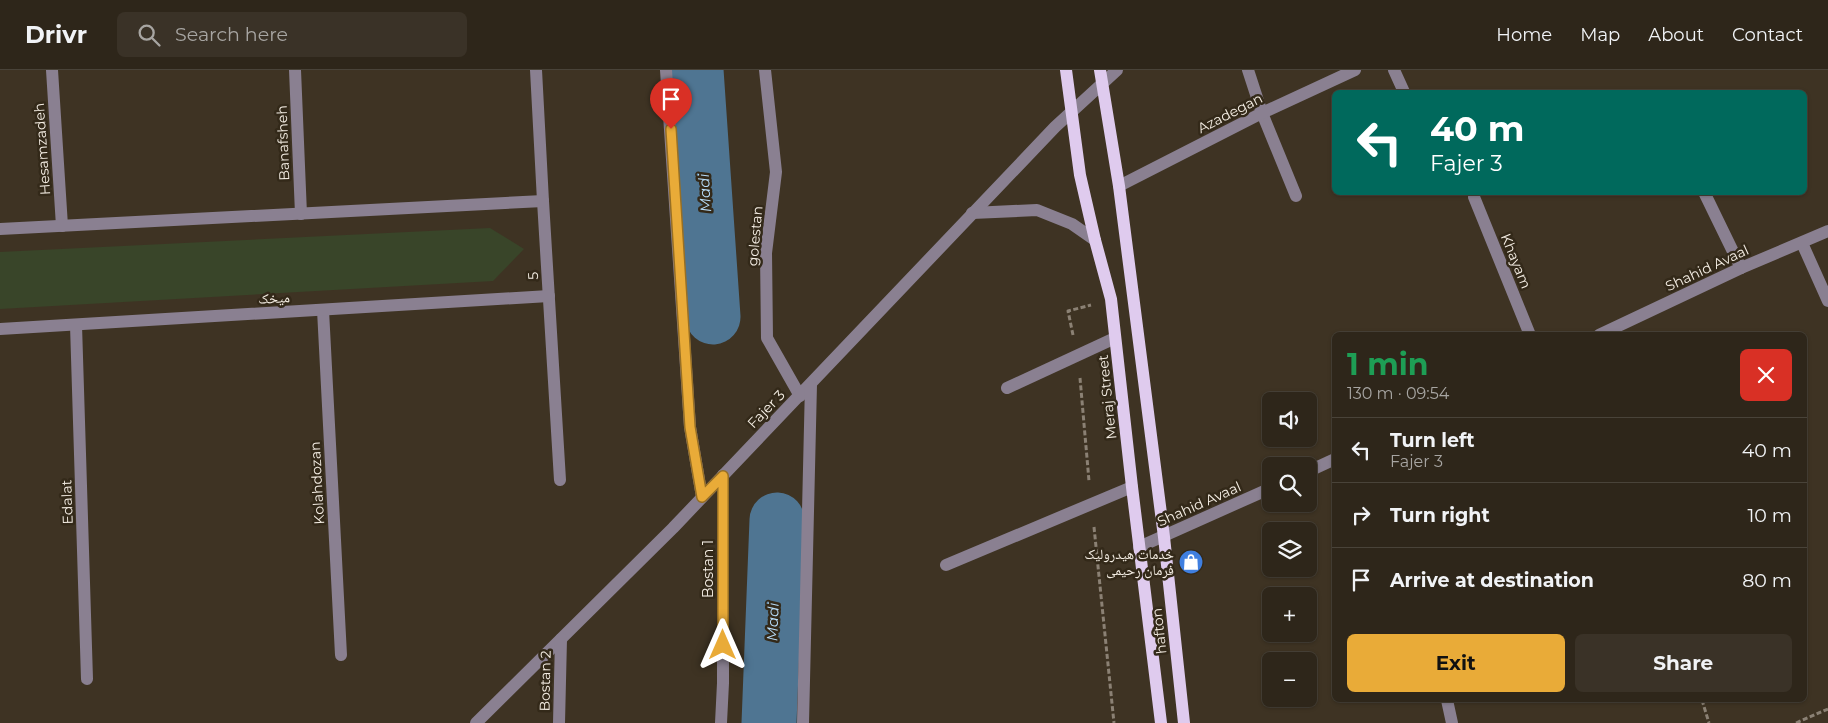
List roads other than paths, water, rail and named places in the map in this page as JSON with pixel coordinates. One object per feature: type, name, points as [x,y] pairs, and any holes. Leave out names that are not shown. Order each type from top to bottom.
[{"type":"main road","name":"Meraj Street","points":[[1066,70],[1080,176],[1111,299],[1161,723]]},
{"type":"main road","points":[[1100,70],[1119,186],[1164,537]]},
{"type":"main road","name":"hafton","points":[[1164,537],[1184,723]]},
{"type":"street","name":"Hesamzadeh","points":[[52,70],[62,226]]},
{"type":"street","name":"Banafsheh","points":[[295,70],[301,214]]},
{"type":"street","name":"5","points":[[536,70],[560,480]]},
{"type":"street","points":[[666,70],[690,427],[702,497]]},
{"type":"street","name":"golestan","points":[[765,70],[776,172],[766,254],[767,338],[800,396]]},
{"type":"street","name":"Fajer 3","points":[[476,723],[723,476],[972,213],[1071,111],[1116,70]]},
{"type":"street","points":[[1248,70],[1262,113],[1296,196]]},
{"type":"street","name":"Azadegan","points":[[1119,186],[1262,113],[1355,70]]},
{"type":"street","points":[[1394,70],[1403,90]]},
{"type":"street","points":[[1705,195],[1741,268]]},
{"type":"street","name":"Khayam","points":[[1474,198],[1529,332]]},
{"type":"street","points":[[0,230],[543,201]]},
{"type":"street","points":[[972,213],[1037,210],[1072,224],[1095,240]]},
{"type":"street","name":"Shahid Avaal","points":[[1607,332],[1741,268],[1828,231]]},
{"type":"street","points":[[1802,243],[1828,301]]},
{"type":"street","name":"میخک","points":[[0,329],[549,296]]},
{"type":"street","name":"Kolahdozan","points":[[323,310],[341,655]]},
{"type":"street","name":"Edalat","points":[[76,325],[87,679]]},
{"type":"street","points":[[1007,388],[1116,338]]},
{"type":"street","points":[[803,723],[811,384]]},
{"type":"street","points":[[1317,467],[1332,460]]},
{"type":"street","name":"Bostan 1","points":[[720,723],[723,683],[723,476]]},
{"type":"street","points":[[946,565],[1132,487]]},
{"type":"street","name":"Shahid Avaal","points":[[1139,547],[1262,492]]},
{"type":"street","name":"Bostan 2","points":[[559,723],[561,639]]},
{"type":"street","points":[[1447,702],[1452,723]]},
{"type":"waterway","name":"Madi","points":[[696,70],[713,317]]},
{"type":"waterway","name":"Madi","points":[[769,723],[777,520]]},
{"type":"place","name":"خدمات هیدرولیک فرمان رحیمی","points":[[1191,562]]}]
